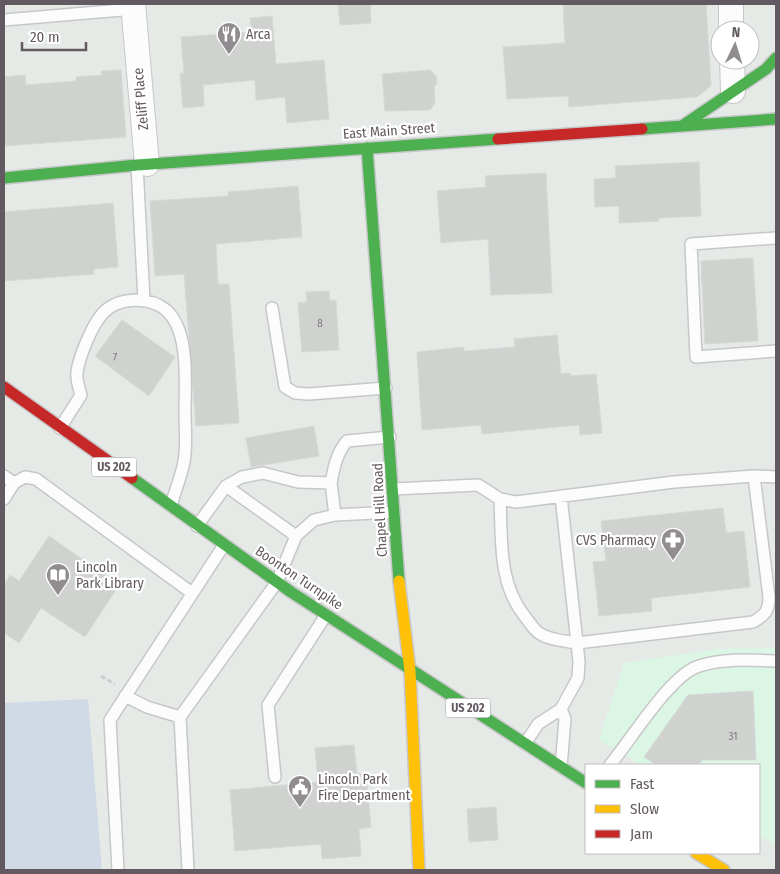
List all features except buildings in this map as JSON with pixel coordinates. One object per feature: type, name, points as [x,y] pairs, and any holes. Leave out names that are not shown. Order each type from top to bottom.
[{"type":"main road","points":[[682,126],[766,69],[776,58]]},
{"type":"main road","name":"East Main Street","points":[[4,178],[142,165],[776,119]]},
{"type":"main road","name":"Chapel Hill Road","points":[[367,148],[394,490],[400,597],[410,671],[419,870]]},
{"type":"main road","name":"Boonton Turnpike","points":[[4,387],[224,546],[410,671],[585,782]]},
{"type":"main road","points":[[697,854],[719,869]]},
{"type":"street","points":[[731,4],[731,20]]},
{"type":"street","name":"Zeliff Place","points":[[133,6],[142,165]]},
{"type":"street","points":[[732,70],[733,91]]},
{"type":"lane","points":[[4,20],[133,6]]},
{"type":"lane","points":[[142,165],[144,300]]},
{"type":"lane","points":[[776,238],[691,244],[696,357],[776,351]]},
{"type":"lane","points":[[60,428],[81,394],[77,372],[88,338],[103,313],[119,302],[144,300],[157,304],[167,312],[178,330],[185,359],[187,444],[184,464],[170,507]]},
{"type":"lane","points":[[272,308],[285,387],[295,393],[309,394],[386,388]]},
{"type":"lane","points":[[335,515],[331,483],[337,457],[347,441],[390,437]]},
{"type":"lane","points":[[197,526],[226,486],[242,477],[263,473],[298,482],[331,483]]},
{"type":"lane","points":[[4,476],[14,483]]},
{"type":"lane","points":[[394,490],[478,486],[500,499],[516,502],[674,482],[754,476],[776,477]]},
{"type":"lane","points":[[500,499],[502,558],[506,582],[516,606],[539,633],[577,643],[753,622],[764,616],[769,607],[769,597],[754,476]]},
{"type":"lane","points":[[4,498],[14,483],[25,477],[36,479],[192,593]]},
{"type":"lane","points":[[226,486],[296,536]]},
{"type":"lane","points":[[525,744],[538,724],[561,709],[578,678],[579,662],[561,496]]},
{"type":"lane","points":[[188,870],[180,717],[277,582],[296,536],[314,520],[335,515],[394,512]]},
{"type":"lane","points":[[118,870],[110,720],[224,546]]},
{"type":"lane","points":[[274,777],[268,705],[326,615]]},
{"type":"lane","points":[[611,764],[673,684],[698,666],[744,660],[776,661]]},
{"type":"lane","points":[[125,696],[147,707],[180,717]]},
{"type":"lane","points":[[561,709],[565,719],[561,767]]},
{"type":"lane","points":[[410,870],[419,870]]},
{"type":"shaded area","points":[[776,648],[776,845],[760,836],[760,764],[639,764],[599,740],[624,663],[717,649]]},
{"type":"shaded area","points":[[88,699],[102,870],[4,870],[4,703]]},
{"type":"traffic: fast","points":[[682,126],[766,69],[776,58]]},
{"type":"traffic: fast","points":[[642,129],[776,119]]},
{"type":"traffic: fast","points":[[4,178],[137,165],[498,139]]},
{"type":"traffic: fast","points":[[367,148],[399,581]]},
{"type":"traffic: fast","points":[[132,478],[291,592],[585,782]]},
{"type":"traffic: slow","points":[[399,581],[410,671],[419,870]]},
{"type":"traffic: slow","points":[[698,854],[724,870]]},
{"type":"traffic: jam","points":[[498,139],[642,129]]},
{"type":"traffic: jam","points":[[4,387],[132,478]]},
{"type":"place","name":"Arca","points":[[229,55]]},
{"type":"place","name":"CVS Pharmacy","points":[[673,561]]},
{"type":"place","name":"Lincoln Park Library","points":[[58,596]]},
{"type":"place","name":"Lincoln Park Fire Department","points":[[300,808]]}]
